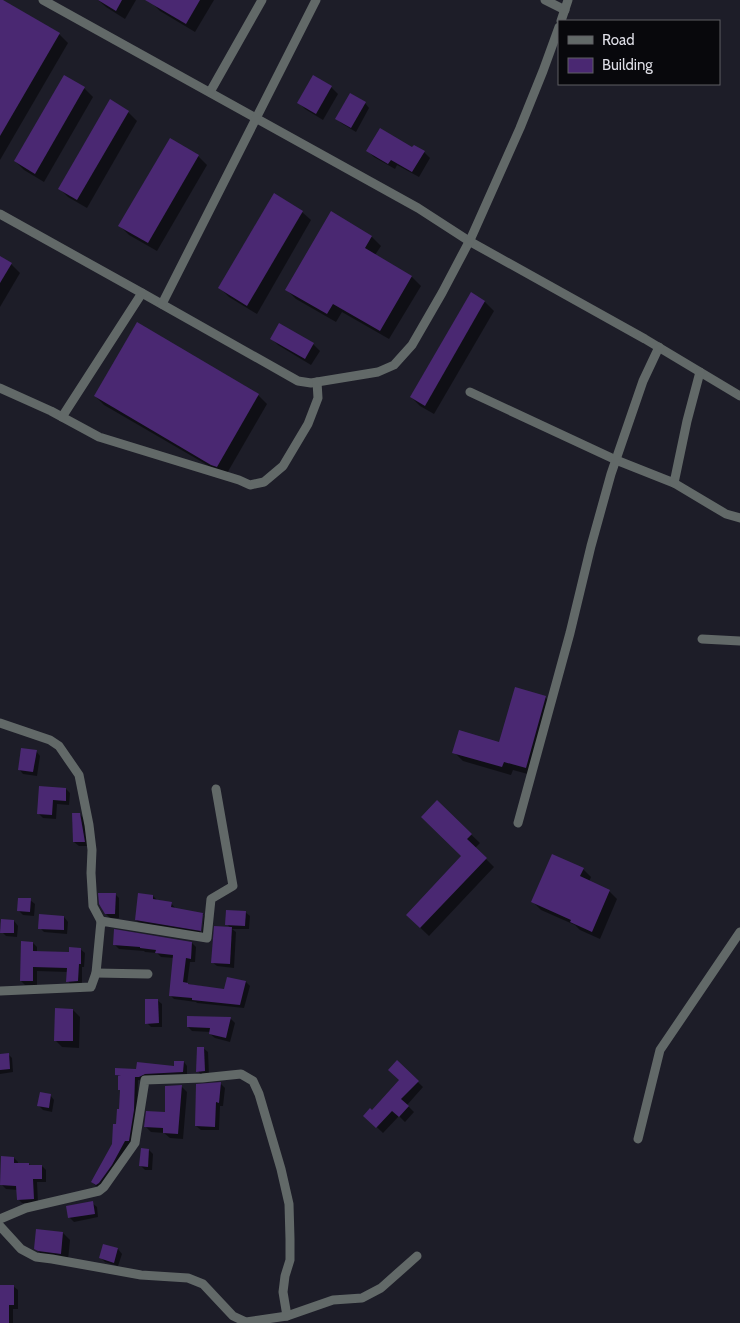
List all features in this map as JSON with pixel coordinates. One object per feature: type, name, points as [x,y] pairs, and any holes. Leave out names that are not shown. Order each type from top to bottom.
[{"type":"street","points":[[43,0],[418,208],[469,241],[659,347],[740,396]]},
{"type":"street","points":[[210,92],[262,0]]},
{"type":"street","points":[[162,304],[316,0]]},
{"type":"street","points":[[545,0],[564,10]]},
{"type":"street","points":[[561,20],[568,0]]},
{"type":"street","points":[[0,214],[298,381],[311,383],[378,372],[394,364],[412,345],[442,293],[469,241],[523,120],[558,30]]},
{"type":"street","points":[[62,417],[142,293]]},
{"type":"street","points":[[518,823],[570,633],[591,546],[616,460],[643,381],[659,347]]},
{"type":"street","points":[[674,483],[700,372]]},
{"type":"street","points":[[0,388],[62,417],[99,437],[250,485],[264,482],[283,466],[308,424],[318,398],[317,382]]},
{"type":"street","points":[[470,392],[616,460],[674,483],[726,514],[740,518]]},
{"type":"street","points":[[702,639],[740,641]]},
{"type":"street","points":[[0,724],[50,740],[59,746],[79,775],[90,825],[93,906],[101,921],[96,973],[92,987],[0,991]]},
{"type":"street","points":[[101,921],[207,938],[211,899],[233,886],[216,789]]},
{"type":"street","points":[[638,1139],[660,1050],[740,932]]},
{"type":"street","points":[[96,973],[148,974]]},
{"type":"street","points":[[0,1219],[26,1208],[99,1191],[104,1187],[135,1143],[145,1080],[202,1078],[241,1074],[253,1081],[259,1094],[289,1204],[290,1260],[283,1292],[287,1316]]},
{"type":"street","points":[[0,1226],[8,1237],[21,1249],[36,1257],[141,1276],[188,1278],[203,1284],[233,1316],[246,1322],[287,1316],[334,1300],[362,1298],[381,1288],[417,1256]]},
{"type":"building","points":[[0,0],[60,33],[0,136]]},
{"type":"building","points":[[98,0],[122,0],[116,11]]},
{"type":"building","points":[[145,0],[200,0],[186,24]]},
{"type":"building","points":[[64,75],[85,87],[35,174],[14,161]]},
{"type":"building","points":[[313,75],[332,86],[316,114],[297,103]]},
{"type":"building","points":[[350,93],[366,102],[351,128],[335,119]]},
{"type":"building","points":[[110,99],[129,111],[77,200],[58,189]]},
{"type":"building","points":[[380,128],[412,147],[414,145],[425,151],[412,172],[391,160],[388,164],[366,151]]},
{"type":"building","points":[[170,138],[199,155],[148,243],[118,226]]},
{"type":"building","points":[[274,193],[303,211],[247,306],[218,288]]},
{"type":"building","points":[[331,211],[372,236],[365,248],[412,276],[380,331],[333,304],[327,314],[285,290]]},
{"type":"building","points":[[0,256],[12,263],[0,283]]},
{"type":"building","points":[[471,292],[485,301],[425,406],[410,397]]},
{"type":"building","points":[[137,322],[259,394],[217,467],[94,396]]},
{"type":"building","points":[[279,323],[314,343],[305,359],[270,339]]},
{"type":"building","points":[[515,687],[546,696],[526,768],[504,762],[502,767],[452,753],[459,730],[499,742]]},
{"type":"building","points":[[21,748],[37,750],[33,772],[18,770]]},
{"type":"building","points":[[39,786],[66,788],[66,801],[53,800],[52,815],[37,814]]},
{"type":"building","points":[[437,800],[472,834],[467,839],[487,858],[420,928],[406,915],[461,856],[421,817]]},
{"type":"building","points":[[72,813],[80,813],[85,842],[73,842]]},
{"type":"building","points":[[552,854],[584,868],[580,876],[610,890],[592,932],[570,922],[571,920],[531,902]]},
{"type":"building","points":[[98,893],[116,893],[115,914],[105,914],[99,904]]},
{"type":"building","points":[[138,893],[153,895],[153,899],[172,902],[171,907],[203,913],[201,931],[135,920]]},
{"type":"building","points":[[18,898],[31,898],[30,912],[17,911]]},
{"type":"building","points":[[226,910],[246,911],[245,926],[225,925]]},
{"type":"building","points":[[39,914],[64,916],[64,930],[38,929]]},
{"type":"building","points":[[1,919],[14,920],[14,933],[0,933]]},
{"type":"building","points":[[214,926],[232,927],[230,964],[211,963]]},
{"type":"building","points":[[114,929],[192,942],[191,959],[186,958],[183,982],[224,989],[227,977],[246,981],[240,1005],[169,996],[173,955],[155,953],[156,950],[140,947],[113,945]]},
{"type":"building","points":[[21,941],[33,942],[33,951],[69,952],[69,947],[81,948],[78,981],[66,982],[67,968],[33,967],[33,981],[20,981]]},
{"type":"building","points":[[145,999],[158,999],[159,1023],[145,1024]]},
{"type":"building","points":[[55,1008],[73,1009],[73,1041],[54,1041]]},
{"type":"building","points":[[187,1016],[231,1017],[226,1038],[209,1034],[210,1028],[187,1027]]},
{"type":"building","points":[[197,1047],[204,1047],[205,1071],[196,1072]]},
{"type":"building","points":[[9,1053],[10,1069],[0,1070],[0,1054]]},
{"type":"building","points":[[397,1060],[419,1081],[401,1099],[409,1106],[399,1117],[392,1111],[376,1128],[363,1116],[370,1108],[372,1110],[399,1080],[388,1070]]},
{"type":"building","points":[[174,1061],[184,1061],[183,1072],[145,1074],[135,1077],[134,1110],[129,1141],[125,1141],[112,1165],[99,1183],[96,1185],[91,1182],[112,1144],[113,1124],[116,1124],[117,1109],[119,1109],[120,1090],[118,1090],[118,1076],[121,1076],[115,1075],[115,1068],[136,1069],[137,1062],[174,1066]]},
{"type":"building","points":[[221,1082],[219,1103],[216,1102],[215,1127],[195,1126],[196,1084]]},
{"type":"building","points":[[182,1085],[178,1134],[163,1133],[163,1128],[144,1127],[146,1111],[165,1112],[165,1086]]},
{"type":"building","points":[[40,1092],[51,1094],[49,1108],[37,1106]]},
{"type":"building","points":[[141,1148],[149,1149],[148,1167],[139,1166]]},
{"type":"building","points":[[1,1156],[14,1157],[14,1163],[42,1165],[42,1179],[33,1179],[34,1199],[17,1200],[16,1186],[0,1185]]},
{"type":"building","points":[[93,1201],[95,1214],[68,1218],[66,1206]]},
{"type":"building","points":[[36,1229],[63,1232],[61,1254],[34,1249]]},
{"type":"building","points":[[103,1244],[118,1248],[114,1263],[99,1258]]},
{"type":"building","points":[[0,1285],[14,1285],[14,1305],[9,1305],[9,1323],[0,1323]]}]
